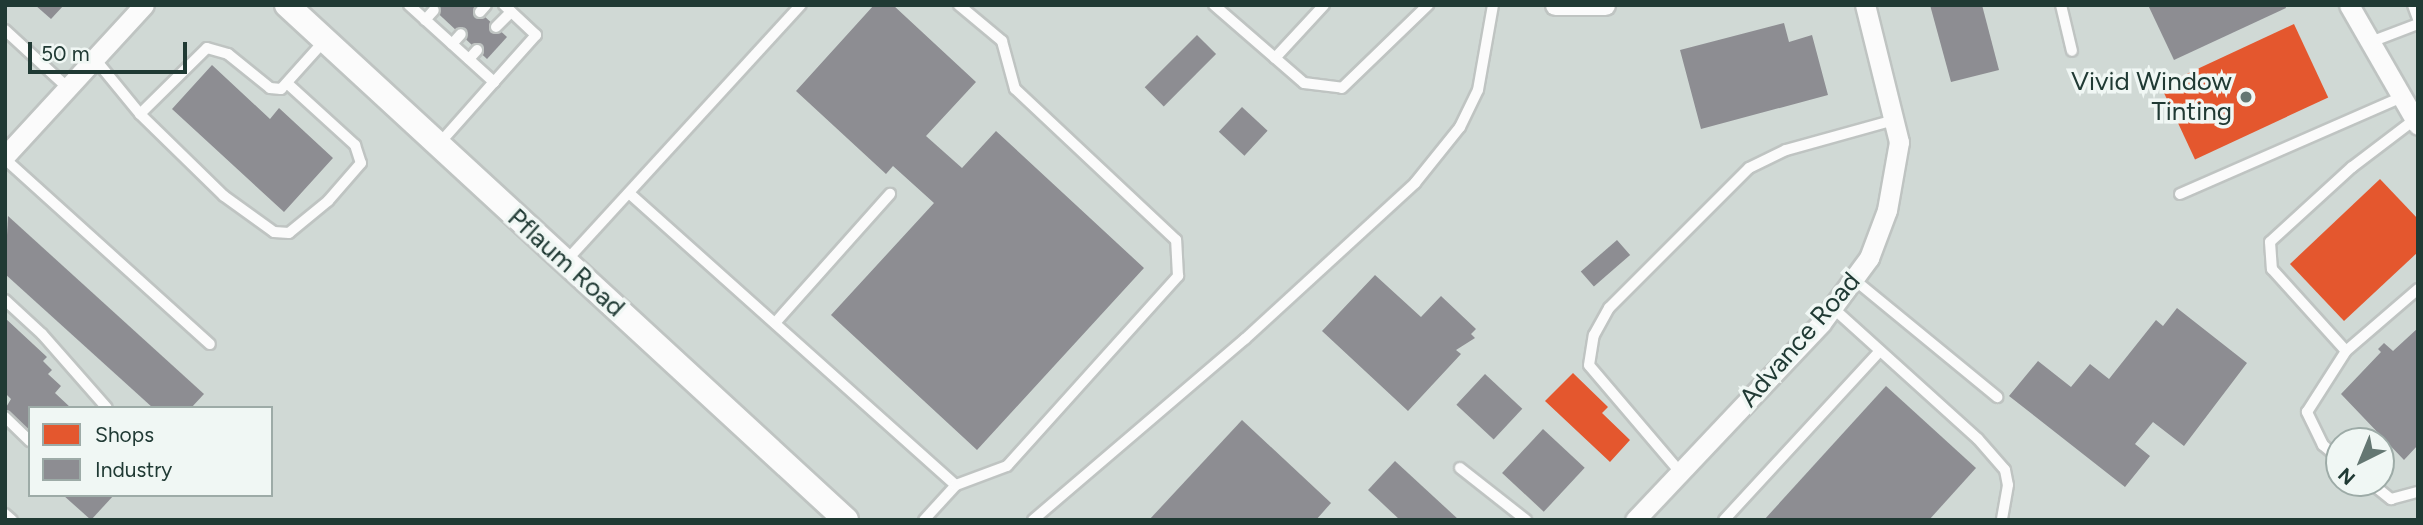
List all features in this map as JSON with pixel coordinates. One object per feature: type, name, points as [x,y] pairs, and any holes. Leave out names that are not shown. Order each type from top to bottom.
[{"type":"street","points":[[5,158],[144,5]]},
{"type":"street","name":"Pflaum Road","points":[[287,5],[845,520]]},
{"type":"street","points":[[1555,5],[1605,5]]},
{"type":"street","name":"Advance Road","points":[[1635,520],[1856,281],[1887,210],[1898,168],[1894,120],[1865,5]]},
{"type":"street","points":[[2349,5],[2367,43],[2416,122]]},
{"type":"lane","points":[[409,5],[494,82]]},
{"type":"lane","points":[[565,262],[801,5]]},
{"type":"lane","points":[[924,520],[956,485],[1007,466],[1178,276],[1176,240],[1015,89],[1002,41],[959,5]]},
{"type":"lane","points":[[1214,5],[1304,83],[1342,88],[1428,5]]},
{"type":"lane","points":[[1275,58],[1324,5]]},
{"type":"lane","points":[[1033,520],[1245,339],[1415,183],[1460,127],[1478,90],[1493,5]]},
{"type":"lane","points":[[2061,5],[2072,51]]},
{"type":"lane","points":[[2367,43],[2418,21],[2413,5]]},
{"type":"lane","points":[[438,145],[536,35],[507,9],[496,27]]},
{"type":"lane","points":[[425,20],[434,10]]},
{"type":"lane","points":[[5,30],[68,88]]},
{"type":"lane","points":[[452,44],[461,34]]},
{"type":"lane","points":[[140,114],[207,48],[228,54],[270,88],[281,89],[324,40]]},
{"type":"lane","points":[[468,59],[477,50]]},
{"type":"lane","points":[[95,59],[140,114],[224,196],[274,232],[289,233],[328,201],[361,163],[355,145],[288,84]]},
{"type":"lane","points":[[2180,194],[2400,98]]},
{"type":"lane","points":[[1680,472],[1589,365],[1594,335],[1609,308],[1749,168],[1786,150],[1894,120]]},
{"type":"lane","points":[[2346,351],[2272,270],[2270,242],[2352,167],[2416,122]]},
{"type":"lane","points":[[5,158],[210,344]]},
{"type":"lane","points":[[629,193],[956,485]]},
{"type":"lane","points":[[775,323],[890,194]]},
{"type":"lane","points":[[1856,281],[1997,397]]},
{"type":"lane","points":[[2325,447],[2307,412],[2346,351],[2418,289]]},
{"type":"lane","points":[[5,300],[42,334],[105,406]]},
{"type":"lane","points":[[1833,308],[2005,470],[2008,485],[2001,520]]},
{"type":"lane","points":[[1724,520],[1880,351]]},
{"type":"lane","points":[[5,417],[28,439]]},
{"type":"lane","points":[[1460,468],[1526,520]]},
{"type":"lane","points":[[2388,497],[2391,499],[2418,492]]},
{"type":"lane","points":[[5,514],[12,520]]},
{"type":"shaded area","points":[[5,5],[2418,5],[2418,520],[5,520]]},
{"type":"building: Shops","points":[[2294,24],[2328,97],[2195,160],[2161,86]]},
{"type":"building: Shops","points":[[2380,179],[2418,219],[2418,252],[2344,321],[2290,264]]},
{"type":"building: Shops","points":[[1573,373],[1608,407],[1602,413],[1630,440],[1610,462],[1545,401]]},
{"type":"building: Industry","points":[[35,5],[64,5],[51,19]]},
{"type":"building: Industry","points":[[429,5],[472,5],[507,37],[487,59]]},
{"type":"building: Industry","points":[[874,5],[893,5],[976,82],[926,136],[962,168],[996,131],[1144,268],[977,450],[831,315],[934,203],[893,166],[886,174],[796,91]]},
{"type":"building: Industry","points":[[1930,5],[1982,5],[1999,70],[1951,82]]},
{"type":"building: Industry","points":[[2148,5],[2285,5],[2286,8],[2174,60]]},
{"type":"building: Industry","points":[[1784,23],[1789,42],[1812,35],[1828,95],[1701,129],[1680,50]]},
{"type":"building: Industry","points":[[1197,35],[1216,54],[1164,106],[1145,87]]},
{"type":"building: Industry","points":[[212,65],[270,119],[279,108],[333,158],[284,212],[172,109]]},
{"type":"building: Industry","points":[[1242,107],[1268,131],[1244,156],[1219,132]]},
{"type":"building: Industry","points":[[8,216],[204,394],[193,406],[151,406],[5,274]]},
{"type":"building: Industry","points":[[1617,240],[1630,255],[1594,287],[1581,271]]},
{"type":"building: Industry","points":[[1375,275],[1421,317],[1441,296],[1476,329],[1471,334],[1475,338],[1456,350],[1461,354],[1408,411],[1322,331]]},
{"type":"building: Industry","points":[[2177,308],[2247,363],[2184,446],[2153,422],[2135,444],[2150,456],[2125,487],[2009,396],[2038,361],[2071,387],[2090,364],[2109,379],[2156,320],[2163,326]]},
{"type":"building: Industry","points":[[5,318],[47,357],[43,361],[52,370],[48,374],[61,386],[55,393],[69,406],[28,406],[28,429],[5,409],[11,399],[5,393]]},
{"type":"building: Industry","points":[[2418,328],[2418,445],[2404,460],[2395,451],[2395,427],[2372,427],[2341,394],[2381,352],[2378,349],[2384,343],[2393,351]]},
{"type":"building: Industry","points":[[1485,374],[1522,409],[1494,439],[1456,405]]},
{"type":"building: Industry","points":[[1886,386],[1976,468],[1929,520],[1764,520]]},
{"type":"building: Industry","points":[[1242,420],[1331,503],[1316,520],[1149,520]]},
{"type":"building: Industry","points":[[1543,429],[1585,468],[1544,512],[1502,473]]},
{"type":"building: Industry","points":[[1395,461],[1459,520],[1400,520],[1368,490]]},
{"type":"building: Industry","points":[[65,497],[112,497],[91,520]]},
{"type":"place","name":"Vivid Window Tinting","points":[[2246,97]]}]
